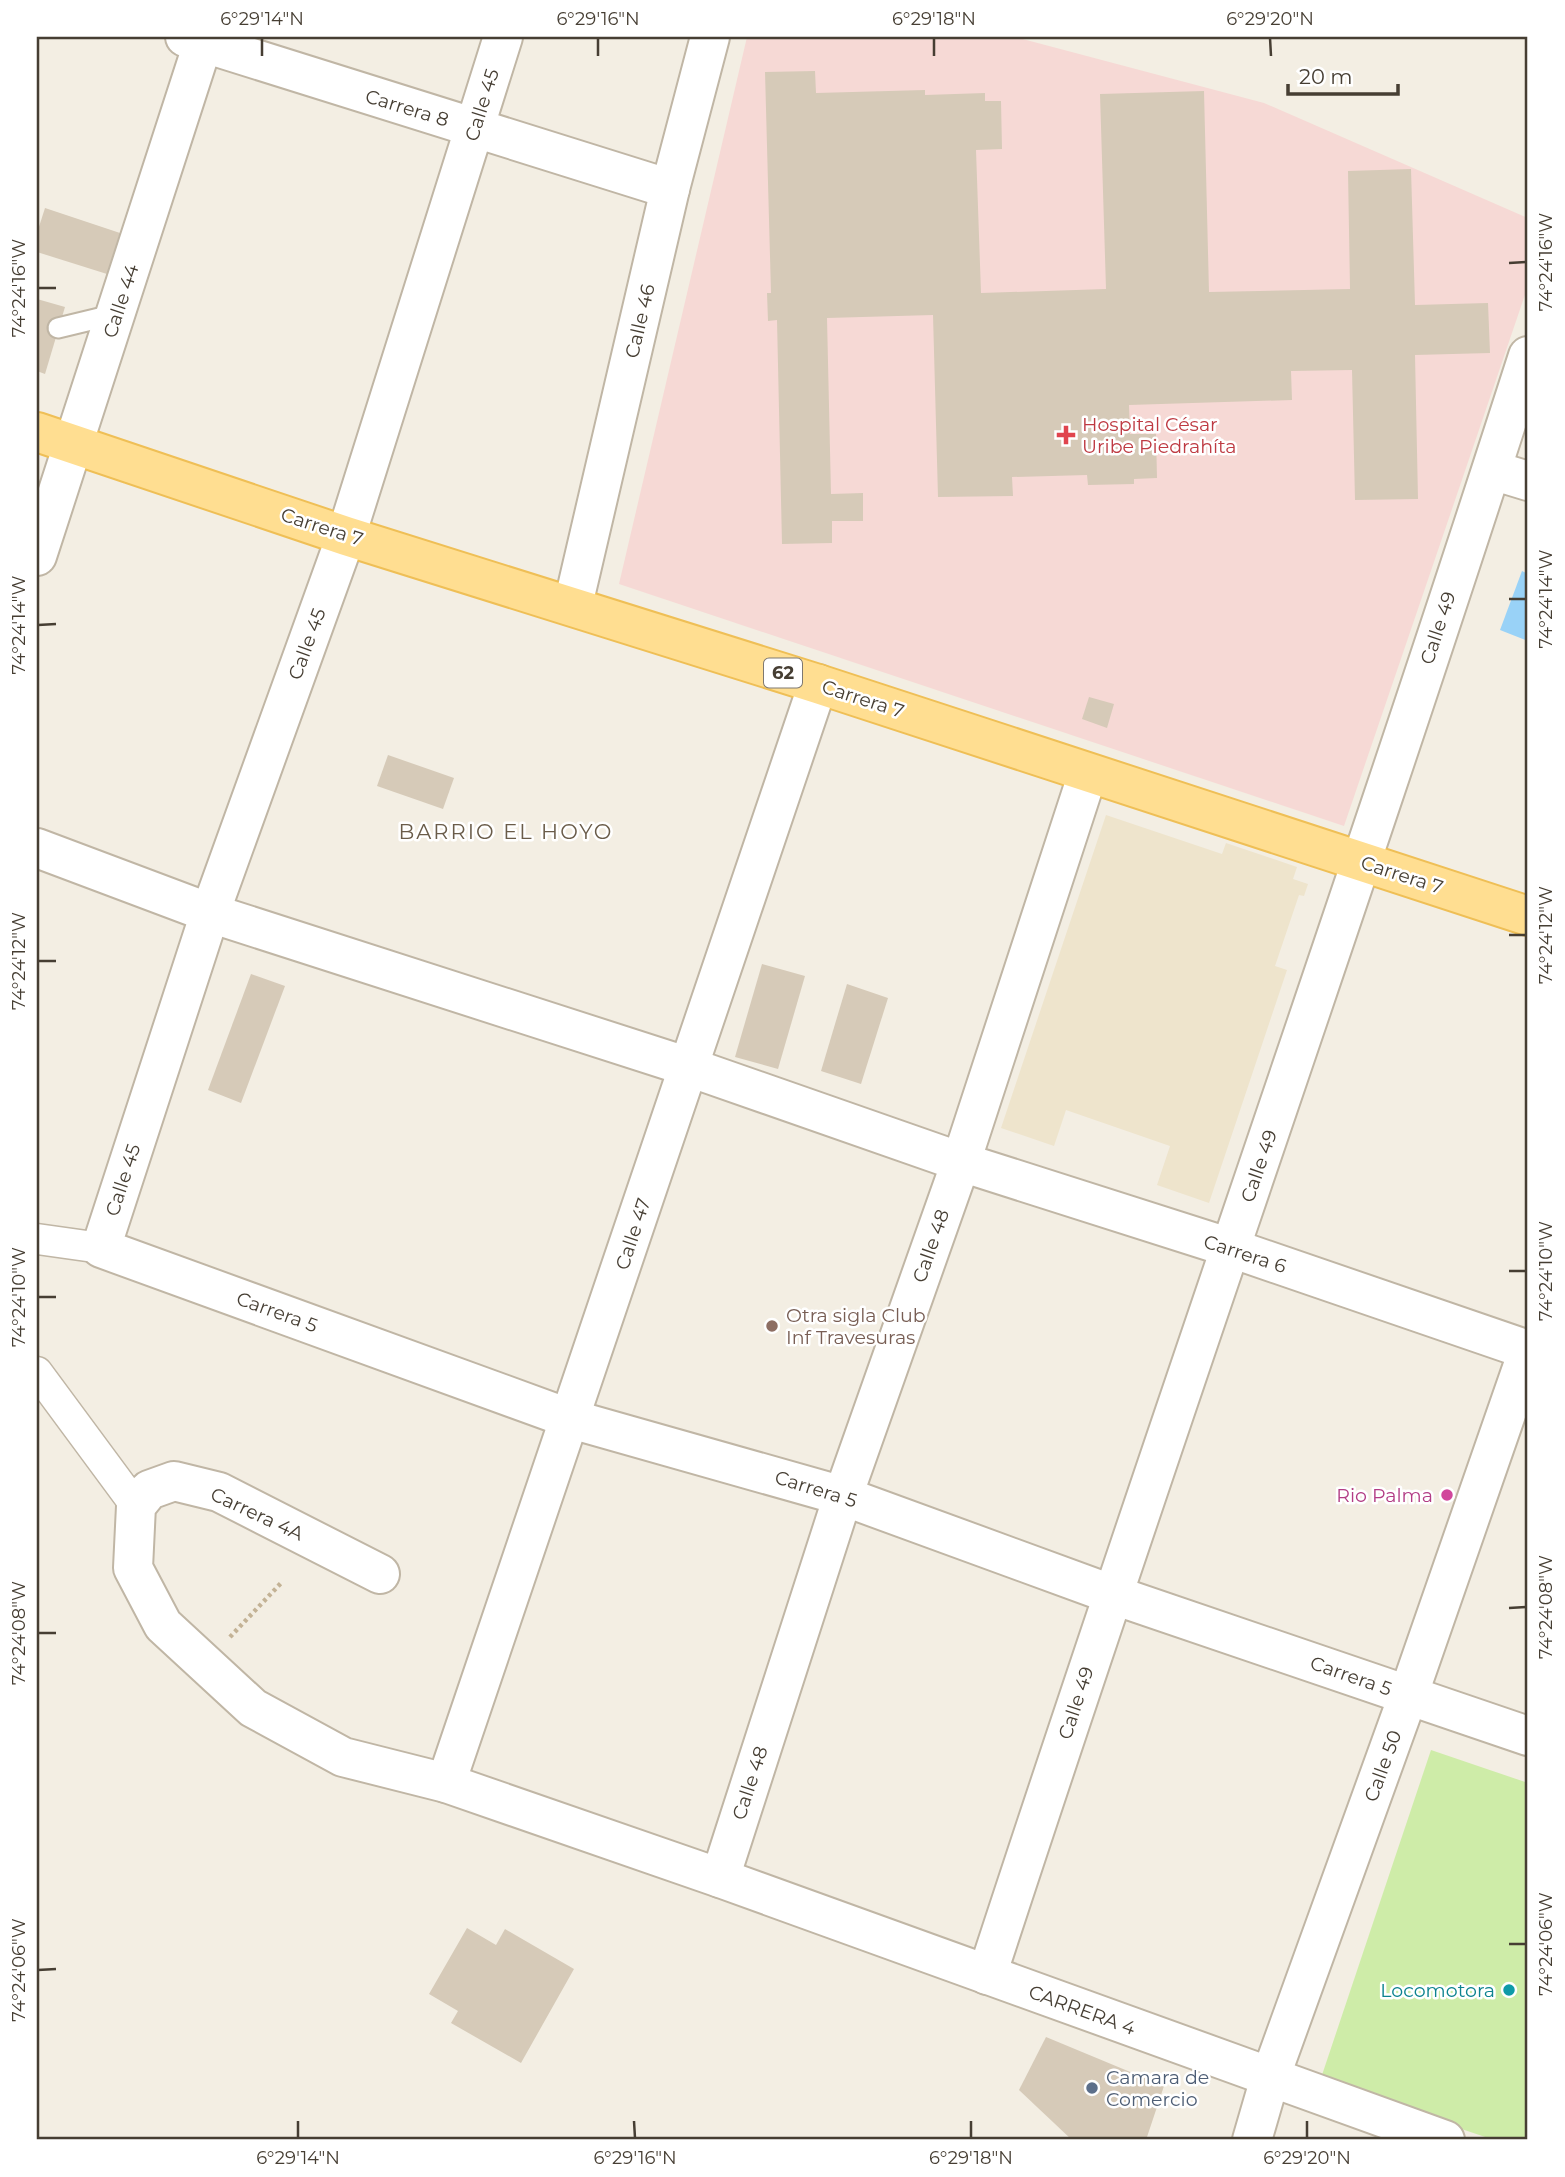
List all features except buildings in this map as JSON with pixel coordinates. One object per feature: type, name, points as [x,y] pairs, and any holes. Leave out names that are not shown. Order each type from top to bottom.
[{"type":"main road","name":"Carrera 7","points":[[37,432],[346,536],[818,684],[1528,916]]},
{"type":"street","name":"Calle 45","points":[[101,1248],[210,913],[346,536],[503,37]]},
{"type":"street","name":"Calle 46","points":[[573,606],[670,188],[710,37]]},
{"type":"street","name":"Carrera 8","points":[[197,39],[474,130],[670,188]]},
{"type":"street","name":"Calle 44","points":[[37,556],[116,314],[197,39]]},
{"type":"street","name":"Calle 49","points":[[986,1975],[1111,1594],[1231,1248],[1528,356]]},
{"type":"street","points":[[1492,470],[1528,481]]},
{"type":"street","name":"Calle 47","points":[[446,1783],[818,684]]},
{"type":"street","name":"Calle 48","points":[[720,1878],[843,1496],[961,1162],[1088,773]]},
{"type":"street","name":"Carrera 6","points":[[37,848],[210,913],[689,1067],[961,1162],[1231,1248],[1528,1350]]},
{"type":"street","points":[[37,1239],[101,1248]]},
{"type":"street","name":"Carrera 5","points":[[101,1248],[571,1419],[843,1496],[1111,1594],[1528,1736]]},
{"type":"street","name":"Calle 50","points":[[1252,2140],[1270,2078],[1408,1696],[1528,1350]]},
{"type":"street","points":[[37,1372],[136,1506]]},
{"type":"street","name":"Carrera 4A","points":[[136,1506],[149,1490],[174,1481],[219,1492],[380,1574]]},
{"type":"street","name":"CARRERA 4","points":[[136,1506],[133,1568],[163,1625],[253,1708],[343,1757],[446,1783],[720,1878],[1445,2140]]},
{"type":"lane","points":[[58,328],[116,314]]},
{"type":"path","points":[[206,1662],[282,1581]]},
{"type":"shaded area","name":"Hospital César Uribe Piedrahíta","points":[[747,37],[1015,37],[1264,103],[1528,218],[1528,286],[1344,826],[619,584]]},
{"type":"shaded area","points":[[1106,815],[1222,854],[1226,843],[1297,867],[1293,879],[1308,884],[1304,896],[1299,895],[1275,966],[1287,970],[1209,1203],[1157,1185],[1170,1146],[1066,1110],[1054,1146],[1001,1128]]},
{"type":"green space","points":[[1431,1750],[1528,1783],[1528,2140],[1494,2140],[1320,2081]]},
{"type":"water","points":[[1522,571],[1528,574],[1528,641],[1500,630]]},
{"type":"place","name":"Hospital César Uribe Piedrahíta","points":[[1066,435]]},
{"type":"place","name":"Otra sigla Club Inf Travesuras","points":[[772,1326]]},
{"type":"place","name":"Rio Palma","points":[[1447,1495]]},
{"type":"place","name":"Locomotora","points":[[1509,1990]]},
{"type":"place","name":"Camara de Comercio","points":[[1092,2088]]},
{"type":"district","name":"BARRIO EL HOYO","points":[[506,831]]}]
